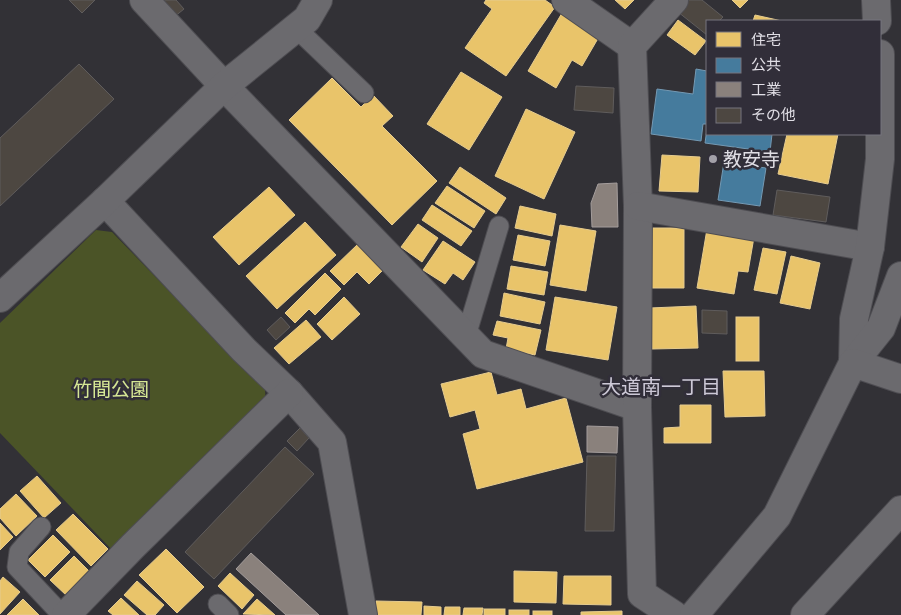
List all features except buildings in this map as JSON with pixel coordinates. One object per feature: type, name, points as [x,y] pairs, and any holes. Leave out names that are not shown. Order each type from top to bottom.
[{"type":"street","points":[[144,0],[224,86],[483,354],[637,406]]},
{"type":"street","points":[[0,298],[105,201],[224,86],[307,19],[318,0]]},
{"type":"street","points":[[566,0],[632,46]]},
{"type":"street","points":[[674,0],[632,46],[638,206],[637,406],[642,594],[674,615]]},
{"type":"street","points":[[876,0],[878,20]]},
{"type":"street","points":[[853,363],[854,319],[870,247],[880,159],[880,135]]},
{"type":"street","points":[[105,201],[244,350],[289,393],[332,442],[363,615]]},
{"type":"street","points":[[638,206],[870,247]]},
{"type":"street","points":[[694,615],[777,516],[853,363],[881,328],[901,276]]},
{"type":"street","points":[[853,363],[901,379]]},
{"type":"street","points":[[64,615],[289,393]]},
{"type":"street","points":[[805,615],[901,510]]},
{"type":"lane","points":[[296,28],[364,93]]},
{"type":"lane","points":[[466,336],[499,226]]},
{"type":"lane","points":[[41,527],[19,552],[17,568],[64,615]]},
{"type":"green space","name":"竹間公園","points":[[96,230],[112,232],[265,390],[266,406],[114,552],[0,433],[0,323]]},
{"type":"place","name":"教安寺","points":[[713,159]]},
{"type":"district","name":"大道南一丁目","points":[[661,387]]}]
